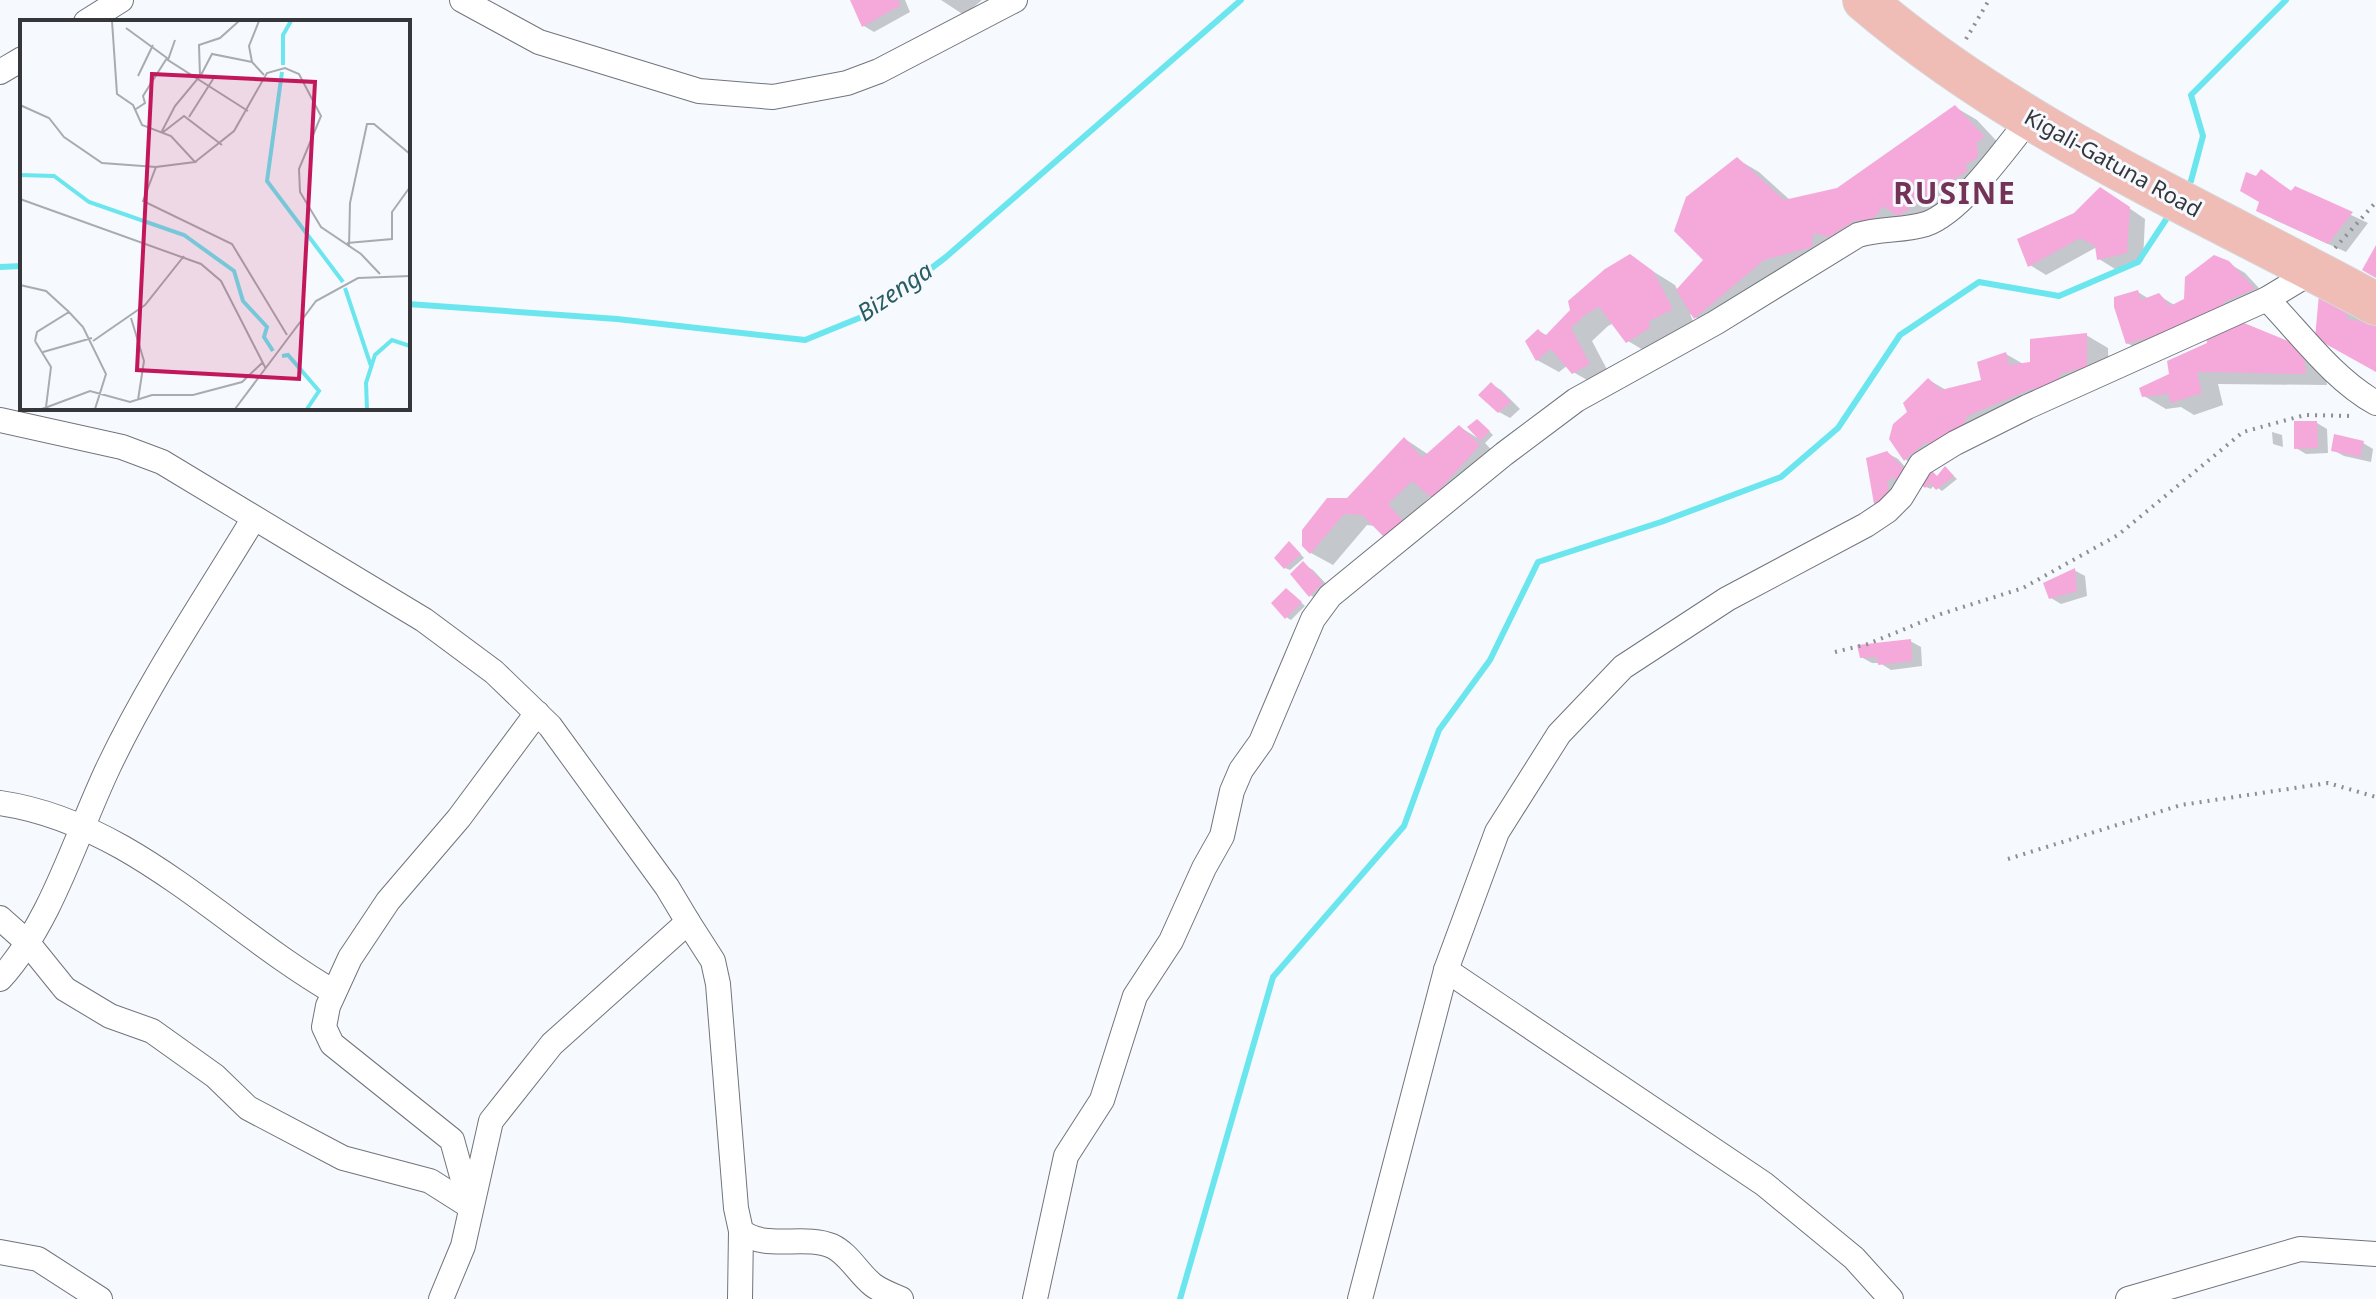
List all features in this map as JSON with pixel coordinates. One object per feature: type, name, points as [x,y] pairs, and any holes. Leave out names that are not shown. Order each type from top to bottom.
[{"type":"highway","name":"Kigali-Gatuna Road","points":[[1864,0],[1895,27],[2030,118],[2189,207],[2376,304]]},
{"type":"street","points":[[89,20],[121,0]]},
{"type":"street","points":[[462,0],[539,42],[699,91],[773,97],[847,83],[879,71],[1015,0]]},
{"type":"street","points":[[0,72],[20,60]]},
{"type":"street","points":[[1035,1299],[1066,1156],[1102,1100],[1135,996],[1171,941],[1222,836],[1232,791],[1241,770],[1261,742],[1313,619],[1330,596],[1504,454],[1587,393],[1715,323],[1858,235],[1926,224],[1941,217],[1987,172],[2030,118]]},
{"type":"street","points":[[1360,1299],[1446,970],[1497,832],[1559,734],[1623,667],[1727,599],[1887,511],[1901,497],[1921,464],[1955,443],[2027,407],[2267,299],[2315,270]]},
{"type":"street","points":[[2267,299],[2337,375],[2359,394],[2369,410]]},
{"type":"street","points":[[0,420],[122,447],[179,472],[424,620],[494,672],[537,713],[650,862],[713,961],[718,984],[736,1208],[741,1231],[740,1299]]},
{"type":"street","points":[[0,979],[27,942],[84,828],[108,768],[147,694],[254,518]]},
{"type":"street","points":[[471,1207],[452,1140],[332,1044],[324,1027],[328,1006],[350,958],[388,901],[459,818],[537,713]]},
{"type":"street","points":[[0,803],[48,814],[84,828],[180,883],[293,968],[334,992]]},
{"type":"street","points":[[0,918],[27,942],[65,989],[110,1016],[152,1031],[215,1076],[248,1108],[343,1158],[430,1181],[471,1207]]},
{"type":"street","points":[[441,1299],[463,1246],[491,1121],[552,1044],[688,922]]},
{"type":"street","points":[[1446,970],[1764,1184],[1854,1258],[1891,1299]]},
{"type":"street","points":[[741,1231],[762,1240],[821,1242],[834,1247],[874,1286],[901,1299]]},
{"type":"street","points":[[2128,1299],[2300,1249],[2376,1254]]},
{"type":"street","points":[[0,1252],[38,1259],[100,1299]]},
{"type":"path","points":[[1950,66],[1989,0]]},
{"type":"path","points":[[2315,270],[2376,202]]},
{"type":"path","points":[[1835,652],[1868,644],[1941,614],[2023,588],[2118,535],[2243,432],[2305,415],[2369,410]]},
{"type":"path","points":[[2008,859],[2181,805],[2328,783],[2376,797]]},
{"type":"building","points":[[850,0],[898,0],[901,5],[862,27]]},
{"type":"building","points":[[1955,105],[1985,137],[1977,142],[1978,157],[1965,165],[1968,170],[1947,185],[1939,181],[1936,192],[1898,216],[1883,206],[1870,223],[1856,220],[1829,237],[1813,233],[1812,247],[1764,260],[1694,319],[1676,290],[1703,260],[1674,231],[1686,197],[1737,157],[1784,200],[1837,188]]},
{"type":"building","points":[[2261,169],[2291,191],[2295,186],[2353,212],[2328,244],[2256,211],[2259,202],[2240,191],[2246,172],[2256,176]]},
{"type":"building","points":[[2100,187],[2130,207],[2127,253],[2097,260],[2095,246],[2080,238],[2028,267],[2017,239],[2074,213]]},
{"type":"building","points":[[2376,245],[2376,278],[2362,270]]},
{"type":"building","points":[[1630,254],[1653,271],[1673,309],[1648,322],[1651,327],[1626,343],[1599,307],[1571,328],[1590,364],[1572,374],[1551,349],[1536,361],[1525,341],[1538,329],[1545,336],[1570,310],[1568,301],[1605,269]]},
{"type":"building","points":[[2214,255],[2229,261],[2255,289],[2159,335],[2126,344],[2114,307],[2114,297],[2138,290],[2141,300],[2159,293],[2170,306],[2184,299],[2185,277]]},
{"type":"building","points":[[2319,294],[2350,303],[2347,319],[2376,324],[2376,372],[2315,338]]},
{"type":"building","points":[[2244,323],[2303,347],[2306,374],[2197,372],[2202,393],[2171,403],[2168,394],[2142,397],[2139,388],[2169,374],[2167,361],[2207,343],[2206,335]]},
{"type":"building","points":[[2087,333],[2087,367],[2060,374],[2059,383],[2029,390],[1967,416],[1964,425],[1931,446],[1926,442],[1904,461],[1889,439],[1893,424],[1907,412],[1903,403],[1928,378],[1941,390],[1981,380],[1977,362],[2006,352],[2009,365],[2030,362],[2030,339]]},
{"type":"building","points":[[1491,382],[1511,402],[1498,413],[1478,395]]},
{"type":"building","points":[[1477,419],[1490,431],[1480,441],[1467,427]]},
{"type":"building","points":[[2294,421],[2317,421],[2318,448],[2294,449]]},
{"type":"building","points":[[1459,425],[1480,445],[1432,498],[1412,481],[1388,504],[1404,522],[1385,538],[1362,515],[1344,514],[1310,554],[1302,546],[1302,530],[1327,498],[1347,498],[1404,437],[1422,458]]},
{"type":"building","points":[[2334,434],[2364,441],[2360,457],[2331,451]]},
{"type":"building","points":[[1887,451],[1907,472],[1898,483],[1893,477],[1887,482],[1890,495],[1874,504],[1866,458]]},
{"type":"building","points":[[1927,466],[1937,476],[1945,466],[1954,476],[1936,490],[1930,483],[1925,488],[1918,482]]},
{"type":"building","points":[[1289,541],[1301,554],[1284,569],[1274,558]]},
{"type":"building","points":[[1303,561],[1323,583],[1309,597],[1290,574]]},
{"type":"building","points":[[2075,568],[2077,591],[2049,599],[2043,583]]},
{"type":"building","points":[[1286,588],[1302,602],[1285,619],[1271,603]]},
{"type":"building","points":[[1911,639],[1912,661],[1878,665],[1877,657],[1860,658],[1857,645]]},
{"type":"waterway","name":"Bizenga","points":[[410,304],[617,319],[805,340],[874,312],[946,257],[1241,0]]},
{"type":"waterway","points":[[2186,189],[2203,136],[2191,95],[2286,0]]},
{"type":"waterway","points":[[1180,1299],[1273,977],[1404,826],[1439,730],[1490,660],[1538,562],[1661,522],[1781,477],[1838,428],[1900,335],[1979,282],[2059,296],[2138,262],[2171,212]]},
{"type":"waterway","name":"Bizenga","points":[[0,267],[20,266]]},
{"type":"district","name":"RUSINE","points":[[1955,194]]}]
